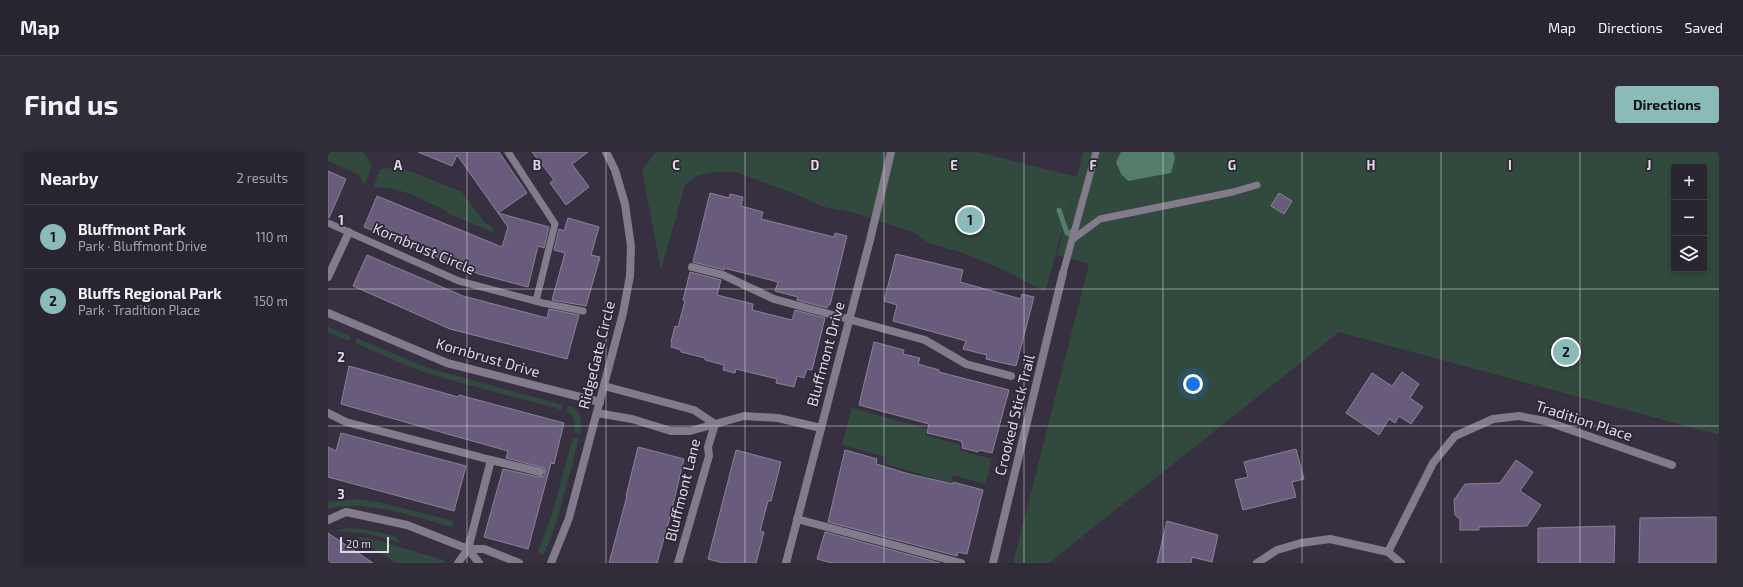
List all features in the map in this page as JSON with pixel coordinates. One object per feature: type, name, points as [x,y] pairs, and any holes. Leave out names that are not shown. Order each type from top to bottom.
[{"type":"street","name":"RidgeGate Circle","points":[[551,563],[569,518],[623,313],[630,276],[631,246],[626,204],[615,170],[606,152]]},
{"type":"street","name":"Bluffmont Drive","points":[[786,563],[870,240],[890,152]]},
{"type":"street","name":"Kornbrust Circle","points":[[328,276],[349,232]]},
{"type":"street","points":[[692,267],[723,275],[774,299],[925,340],[966,364],[1011,376]]},
{"type":"street","name":"Crooked Stick Trail","points":[[994,563],[1063,274]]},
{"type":"street","name":"Kornbrust Drive","points":[[328,313],[448,363],[600,402]]},
{"type":"street","points":[[604,386],[694,410],[715,424]]},
{"type":"street","points":[[328,413],[346,422],[540,472]]},
{"type":"street","points":[[597,413],[632,419],[671,431],[690,431],[744,416],[778,418],[821,428]]},
{"type":"street","name":"Tradition Place","points":[[1388,552],[1433,463],[1455,436],[1493,419],[1520,416],[1545,421],[1672,465]]},
{"type":"street","name":"Bluffmont Lane","points":[[678,563],[709,456],[708,447],[715,424]]},
{"type":"street","points":[[458,563],[468,549],[491,460]]},
{"type":"street","points":[[328,520],[346,512],[407,525],[468,549],[484,549],[519,563]]},
{"type":"street","points":[[797,519],[961,563]]},
{"type":"street","points":[[1256,563],[1277,550],[1301,543],[1330,539],[1388,552],[1402,563]]},
{"type":"street","points":[[468,549],[479,563]]},
{"type":"lane","points":[[508,152],[556,224],[536,301]]},
{"type":"lane","points":[[1063,274],[1096,152]]},
{"type":"lane","points":[[1073,239],[1100,219],[1233,192],[1257,184]]},
{"type":"lane","name":"Kornbrust Circle","points":[[328,223],[459,281],[536,301],[583,311]]},
{"type":"shaded area","points":[[328,152],[363,152],[372,165],[365,185],[358,174],[328,161]]},
{"type":"shaded area","points":[[656,152],[977,152],[1077,177],[1083,152],[1719,152],[1719,435],[1339,332],[1049,563],[1013,563],[1089,264],[1057,255],[1075,186],[1045,292],[1008,272],[963,253],[929,243],[913,232],[851,212],[824,207],[798,195],[736,172],[714,172],[696,176],[685,185],[661,270],[642,170]]},
{"type":"shaded area","points":[[1121,152],[1173,152],[1175,158],[1171,173],[1128,181],[1121,174],[1116,162]]},
{"type":"shaded area","points":[[397,166],[462,192],[484,222],[491,226],[495,233],[449,214],[443,209],[399,190],[381,187],[373,188],[380,169]]},
{"type":"shaded area","points":[[328,327],[351,337],[349,341],[328,332]]},
{"type":"shaded area","points":[[357,338],[428,368],[563,405],[562,410],[439,377],[407,366],[355,343]]},
{"type":"shaded area","points":[[568,406],[576,410],[580,417],[580,434],[574,432],[575,420],[567,411]]},
{"type":"shaded area","points":[[852,408],[927,429],[925,435],[961,445],[959,450],[992,459],[985,484],[953,475],[951,483],[885,464],[887,457],[842,445]]},
{"type":"shaded area","points":[[573,437],[579,438],[568,481],[552,536],[542,555],[538,552],[552,514]]},
{"type":"shaded area","points":[[359,499],[378,502],[454,521],[452,527],[374,507],[342,506],[328,509],[328,502]]},
{"type":"shaded area","points":[[347,528],[364,529],[395,536],[401,543],[369,534],[335,531]]},
{"type":"shaded area","points":[[356,537],[368,538],[444,560],[444,563],[396,563]]},
{"type":"building","points":[[418,152],[499,152],[527,193],[498,213],[457,155],[452,166]]},
{"type":"building","points":[[532,152],[588,152],[572,164],[589,187],[566,205],[550,183],[554,180]]},
{"type":"building","points":[[328,171],[346,179],[329,218],[328,218]]},
{"type":"building","points":[[710,193],[729,198],[730,194],[743,197],[741,206],[763,212],[761,219],[834,237],[835,233],[847,236],[830,305],[828,305],[827,308],[797,300],[798,297],[775,291],[778,282],[724,268],[724,270],[693,262]]},
{"type":"building","points":[[1279,193],[1292,201],[1284,214],[1271,206]]},
{"type":"building","points":[[377,196],[502,247],[508,227],[498,213],[549,227],[544,248],[538,246],[528,287],[479,274],[364,227]]},
{"type":"building","points":[[568,218],[599,227],[591,255],[600,257],[586,306],[552,300],[565,253],[554,250],[559,229],[564,231]]},
{"type":"building","points":[[896,254],[963,270],[960,282],[1021,299],[1022,294],[1034,297],[1016,366],[986,359],[987,355],[963,349],[966,341],[893,321],[897,305],[884,301]]},
{"type":"building","points":[[367,255],[463,296],[547,318],[549,309],[579,315],[567,359],[450,329],[353,286]]},
{"type":"building","points":[[690,272],[721,280],[717,295],[753,304],[752,310],[792,320],[795,310],[825,318],[812,370],[807,369],[804,378],[797,376],[794,387],[776,383],[777,379],[736,369],[735,373],[723,370],[724,365],[705,360],[705,358],[681,352],[681,350],[671,347],[675,326],[678,327],[685,301],[683,300]]},
{"type":"building","points":[[874,342],[904,350],[903,354],[920,358],[918,364],[939,370],[939,372],[1009,390],[992,453],[979,450],[978,452],[962,448],[962,441],[927,433],[929,424],[859,405]]},
{"type":"building","points":[[349,366],[458,397],[459,395],[564,423],[554,464],[551,463],[528,549],[484,537],[503,469],[539,477],[544,476],[544,468],[506,458],[508,451],[341,404]]},
{"type":"building","points":[[1402,372],[1419,384],[1410,398],[1423,407],[1411,424],[1399,416],[1395,423],[1389,419],[1379,435],[1346,413],[1372,373],[1392,386]]},
{"type":"building","points":[[341,433],[466,466],[454,511],[328,477],[328,447],[336,451]]},
{"type":"building","points":[[638,447],[684,459],[670,517],[657,563],[609,563],[627,496]]},
{"type":"building","points":[[1296,449],[1304,479],[1292,482],[1296,497],[1243,510],[1235,480],[1248,477],[1244,462]]},
{"type":"building","points":[[736,450],[781,462],[771,501],[768,501],[760,531],[764,532],[756,563],[723,563],[708,559]]},
{"type":"building","points":[[845,450],[877,459],[876,464],[909,474],[953,484],[953,482],[983,490],[967,554],[958,552],[957,556],[828,522]]},
{"type":"building","points":[[1516,460],[1533,472],[1520,491],[1541,505],[1527,526],[1479,527],[1479,530],[1460,530],[1460,519],[1455,515],[1454,500],[1465,484],[1500,483]]},
{"type":"building","points":[[1716,517],[1716,563],[1639,563],[1640,518]]},
{"type":"building","points":[[1167,521],[1218,535],[1212,562],[1192,557],[1191,563],[1157,563]]},
{"type":"building","points":[[1615,526],[1614,563],[1538,563],[1538,528]]},
{"type":"building","points":[[825,532],[940,563],[832,563],[817,559]]},
{"type":"building","points":[[328,533],[373,563],[328,563]]},
{"type":"waterway","points":[[1059,210],[1067,233],[1069,234],[1072,231]]},
{"type":"place","name":"Bluffmont Park","points":[[970,220]]},
{"type":"place","name":"Bluffs Regional Park","points":[[1566,352]]}]
